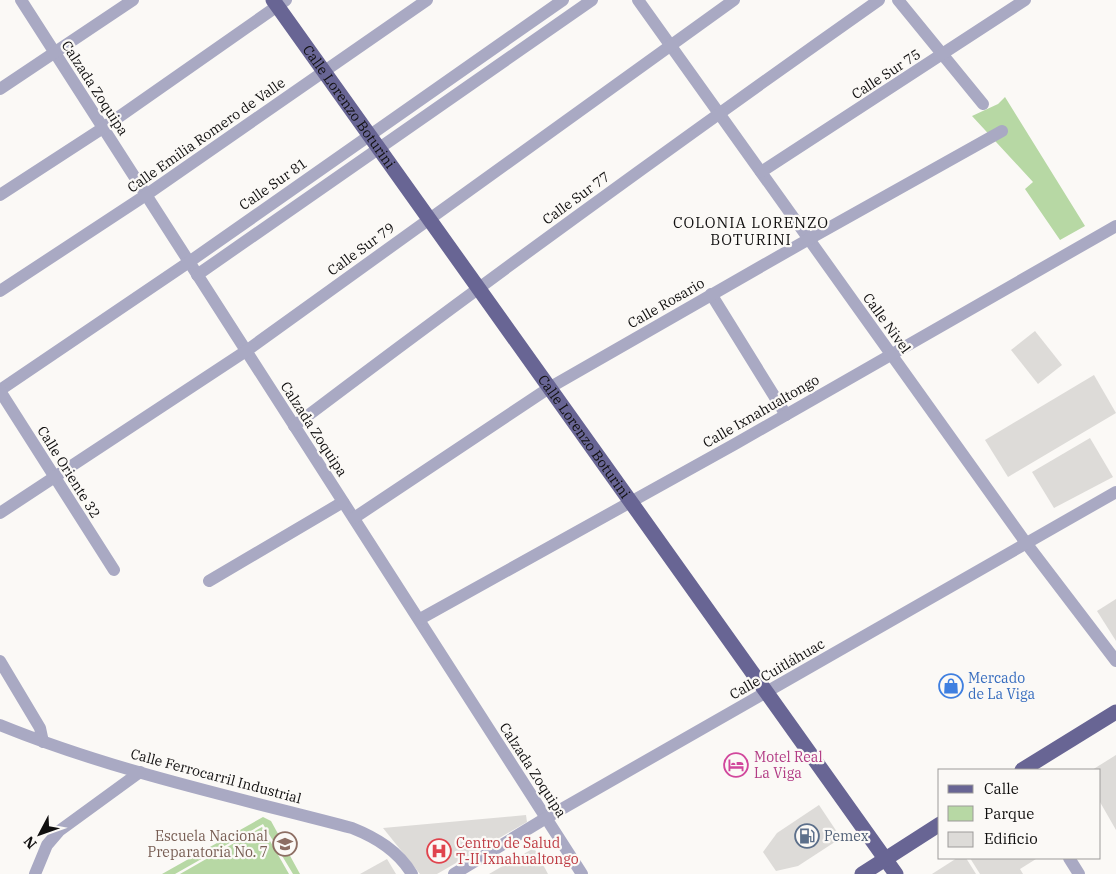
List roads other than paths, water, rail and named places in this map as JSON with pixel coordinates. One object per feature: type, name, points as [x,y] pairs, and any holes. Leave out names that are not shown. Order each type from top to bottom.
[{"type":"main road","name":"Calle Lorenzo Boturini","points":[[279,2],[324,70],[630,503],[896,874]]},
{"type":"main road","points":[[1024,769],[1116,712]]},
{"type":"main road","points":[[862,874],[938,825]]},
{"type":"street","name":"Calzada Zoquipa","points":[[21,0],[582,874]]},
{"type":"street","points":[[0,89],[133,0]]},
{"type":"street","name":"Calle Emilia Romero de Valle","points":[[0,291],[146,195],[427,0]]},
{"type":"street","name":"Calle Sur 81","points":[[0,390],[189,262],[369,134],[563,0]]},
{"type":"street","points":[[197,275],[592,0]]},
{"type":"street","name":"Calle Nivel","points":[[638,0],[1026,543],[1116,661]]},
{"type":"street","name":"Calle Sur 79","points":[[0,513],[246,351],[670,44],[734,0]]},
{"type":"street","name":"Calle Sur 77","points":[[294,426],[478,287],[879,0]]},
{"type":"street","points":[[898,0],[984,104]]},
{"type":"street","name":"Calle Sur 75","points":[[761,172],[1025,0]]},
{"type":"street","points":[[0,196],[103,128],[279,2]]},
{"type":"street","name":"Calle Rosario","points":[[354,518],[549,388],[711,294],[1002,131]]},
{"type":"street","name":"Calle Ixnahualtongo","points":[[420,619],[786,415],[1116,226]]},
{"type":"street","points":[[711,294],[786,415]]},
{"type":"street","name":"Calle Oriente 32","points":[[0,390],[114,570]]},
{"type":"street","name":"Calle Cuitláhuac","points":[[454,874],[546,818],[1116,492]]},
{"type":"street","points":[[209,581],[343,502]]},
{"type":"street","points":[[0,661],[40,728],[42,742]]},
{"type":"street","name":"Calle Ferrocarril Industrial","points":[[0,725],[42,742],[140,772],[352,828],[376,837],[393,851],[412,874]]},
{"type":"street","points":[[35,874],[47,845],[59,831],[140,772]]},
{"type":"street","points":[[1070,859],[1079,874]]},
{"type":"place","name":"Mercado de La Viga","points":[[951,686]]},
{"type":"place","name":"Motel Real La Viga","points":[[736,765]]},
{"type":"place","name":"Pemex","points":[[807,836]]},
{"type":"place","name":"Escuela Nacional Preparatoria No. 7","points":[[285,844]]},
{"type":"place","name":"Centro de Salud T-II Ixnahualtongo","points":[[439,851]]},
{"type":"district","name":"COLONIA LORENZO BOTURINI","points":[[751,230]]}]
